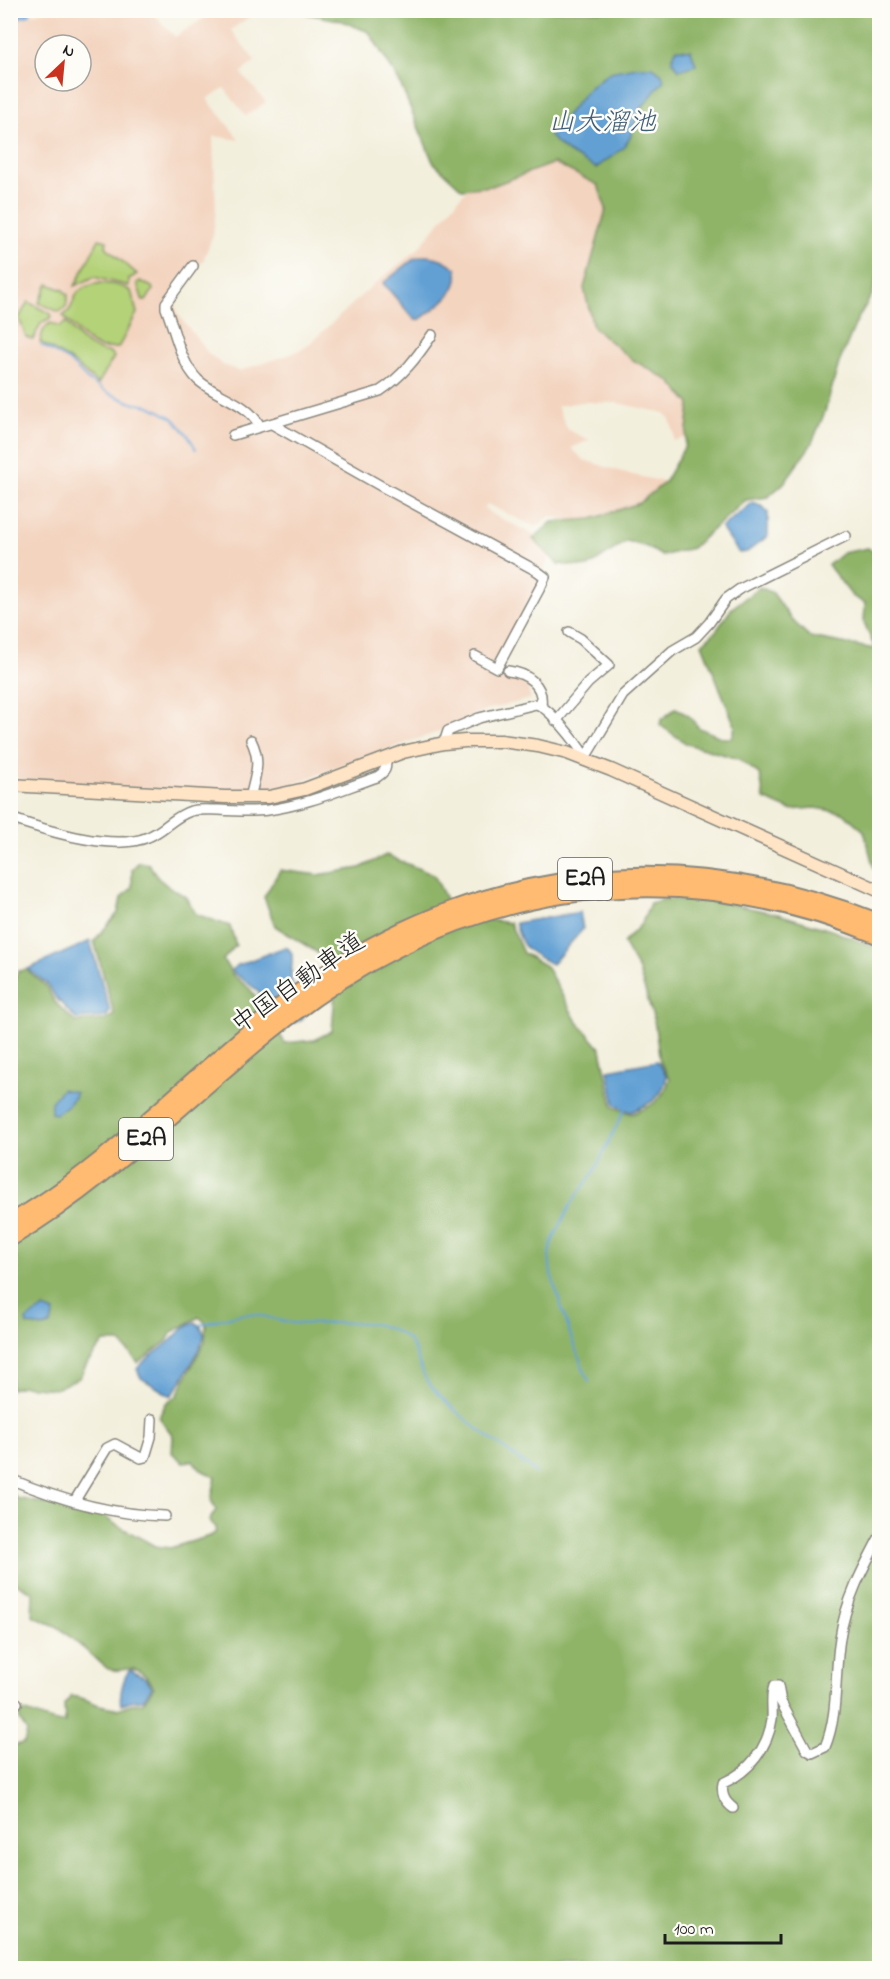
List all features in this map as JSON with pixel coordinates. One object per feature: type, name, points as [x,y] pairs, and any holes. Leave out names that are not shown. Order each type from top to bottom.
[{"type":"highway","name":"中国自動車道","points":[[10,1224],[105,1158],[356,955],[429,918],[540,885],[617,876],[657,875],[730,881],[771,889],[829,903],[879,923]]},
{"type":"highway","name":"中国自動車道","points":[[311,992],[386,952],[450,924],[516,904],[584,892],[657,888],[728,894],[794,907],[879,936]]},
{"type":"highway","name":"中国自動車道","points":[[10,1238],[76,1196],[112,1167],[269,1024]]},
{"type":"street","points":[[193,266],[166,303],[188,367],[207,387],[246,408],[261,426]]},
{"type":"street","points":[[232,435],[380,391],[396,381],[414,362],[432,335]]},
{"type":"street","points":[[272,424],[544,577],[496,668],[475,656]]},
{"type":"street","points":[[583,757],[588,753],[623,695],[672,651],[696,637],[726,599],[740,589],[846,536]]},
{"type":"street","points":[[556,721],[588,682],[609,665],[581,639],[569,632]]},
{"type":"street","points":[[508,671],[528,676],[535,682],[542,699],[541,705]]},
{"type":"street","points":[[541,705],[577,745],[583,757]]},
{"type":"street","points":[[444,743],[448,731],[479,718],[526,706],[541,705]]},
{"type":"street","points":[[250,798],[258,762],[257,752],[251,740]]},
{"type":"street","points":[[10,785],[250,798],[288,794],[385,758],[444,743],[521,742],[583,757],[879,891]]},
{"type":"street","points":[[10,818],[63,834],[131,842],[148,838],[181,815],[191,811],[256,811],[304,802],[377,777],[385,771],[387,766],[385,758]]},
{"type":"street","points":[[74,1502],[107,1448],[115,1444],[141,1458],[145,1457],[151,1437],[152,1419]]},
{"type":"street","points":[[10,1479],[95,1509],[143,1516],[165,1516]]},
{"type":"street","points":[[733,1808],[726,1803],[723,1797],[723,1783],[736,1777],[750,1766],[769,1733],[774,1686],[778,1686],[781,1702],[807,1750],[812,1753],[825,1747],[833,1723],[840,1636],[855,1585],[879,1536]]},
{"type":"shaded area","points":[[43,11],[151,11],[175,37],[215,11],[249,11],[252,15],[231,30],[255,61],[241,73],[266,102],[246,116],[224,88],[207,99],[240,140],[213,136],[216,211],[213,235],[203,261],[175,300],[177,313],[208,353],[223,365],[239,371],[306,347],[373,285],[417,250],[461,196],[569,87],[695,311],[695,435],[673,441],[674,435],[670,419],[664,413],[617,403],[582,402],[557,406],[568,430],[590,440],[571,448],[584,460],[629,474],[691,488],[599,527],[550,516],[536,527],[487,504],[485,508],[492,514],[556,546],[493,670],[511,675],[527,686],[531,699],[486,710],[435,733],[296,783],[262,791],[236,792],[44,783],[11,777],[10,20]]},
{"type":"green space","points":[[302,11],[879,11],[879,276],[839,363],[825,412],[811,445],[784,483],[768,497],[746,500],[692,548],[662,556],[647,547],[627,541],[588,567],[558,564],[533,539],[552,522],[592,519],[639,503],[664,483],[685,446],[690,404],[670,381],[631,359],[593,327],[584,288],[606,209],[598,185],[554,163],[492,186],[462,189],[433,162],[399,81],[369,32],[339,20]]},
{"type":"green space","points":[[99,239],[107,241],[106,246],[109,250],[137,274],[129,279],[129,286],[94,277],[75,286]]},
{"type":"green space","points":[[140,281],[152,287],[153,290],[146,301],[143,301],[137,283]]},
{"type":"green space","points":[[101,283],[124,287],[131,291],[137,313],[118,348],[93,345],[63,316],[78,292],[90,285]]},
{"type":"green space","points":[[48,284],[63,290],[68,295],[66,307],[59,312],[39,303]]},
{"type":"green space","points":[[28,302],[51,314],[52,317],[41,323],[33,340],[26,337],[19,318]]},
{"type":"green space","points":[[66,322],[85,343],[111,353],[114,357],[98,384],[73,362],[40,342],[43,331],[48,325],[51,323],[60,327]]},
{"type":"green space","points":[[868,548],[880,557],[879,873],[874,869],[864,831],[843,813],[815,808],[790,810],[764,799],[760,775],[739,759],[687,744],[660,725],[661,720],[676,708],[689,716],[699,728],[723,738],[732,738],[735,726],[702,644],[716,631],[732,608],[760,587],[773,593],[791,619],[810,637],[875,649],[864,622],[865,603],[852,596],[828,565],[843,553]]},
{"type":"green space","points":[[386,855],[434,875],[454,915],[510,923],[523,953],[546,966],[576,1020],[601,1049],[613,1107],[632,1114],[656,1101],[664,1092],[670,1078],[660,1062],[654,1020],[639,971],[623,943],[642,923],[650,903],[666,899],[722,902],[778,914],[831,930],[879,949],[879,1968],[11,1968],[10,1746],[24,1743],[27,1732],[19,1718],[22,1711],[54,1722],[65,1723],[64,1705],[71,1696],[118,1709],[131,1704],[143,1703],[154,1687],[139,1671],[108,1669],[58,1627],[32,1616],[33,1593],[11,1580],[10,1487],[16,1498],[102,1514],[113,1523],[155,1546],[170,1548],[215,1533],[216,1527],[209,1521],[216,1510],[211,1500],[216,1477],[203,1471],[192,1461],[183,1462],[172,1453],[173,1436],[159,1417],[166,1403],[176,1397],[205,1341],[206,1323],[199,1317],[172,1332],[167,1341],[138,1363],[120,1342],[104,1342],[79,1378],[55,1389],[23,1386],[11,1389],[11,982],[14,981],[18,971],[27,970],[46,986],[55,1002],[75,1022],[106,1020],[114,1014],[94,941],[118,913],[121,898],[132,888],[132,869],[139,862],[149,864],[158,878],[185,896],[196,914],[230,926],[236,945],[223,960],[233,975],[250,989],[285,1043],[314,1040],[332,1031],[337,965],[275,926],[264,897],[280,870],[318,875],[360,868]]},
{"type":"water","points":[[676,49],[691,50],[696,65],[679,70],[672,60]]},
{"type":"water","name":"山大溜池","points":[[637,67],[653,67],[662,74],[664,80],[639,111],[630,138],[623,148],[596,168],[570,154],[554,140],[550,135],[588,89],[610,72]]},
{"type":"water","points":[[424,256],[437,258],[456,268],[456,284],[440,304],[419,320],[415,320],[383,283],[414,259]]},
{"type":"water","points":[[752,503],[762,506],[768,512],[768,536],[747,552],[739,553],[721,528]]},
{"type":"water","points":[[580,912],[583,929],[552,964],[527,949],[515,923]]},
{"type":"water","points":[[90,941],[110,1011],[106,1017],[76,1019],[56,998],[47,984],[28,969]]},
{"type":"water","points":[[285,947],[289,949],[292,957],[293,985],[307,1007],[301,1020],[287,1024],[268,1009],[257,990],[232,970],[238,965]]},
{"type":"water","points":[[657,1061],[667,1076],[659,1095],[645,1106],[631,1112],[615,1105],[608,1070]]},
{"type":"water","points":[[62,1089],[76,1092],[75,1096],[63,1110],[56,1114],[51,1113],[51,1102]]},
{"type":"water","points":[[44,1308],[54,1312],[51,1325],[44,1327],[27,1325],[26,1320]]},
{"type":"water","points":[[195,1322],[203,1330],[203,1339],[171,1396],[141,1378],[137,1369],[140,1365],[183,1328]]},
{"type":"water","points":[[130,1670],[147,1679],[152,1687],[143,1700],[130,1701],[121,1705],[122,1687]]},
{"type":"waterway","points":[[10,14],[25,10]]},
{"type":"waterway","points":[[41,345],[69,361],[88,380],[108,393],[132,403],[150,406],[173,418],[188,435],[196,449]]},
{"type":"waterway","points":[[589,1382],[573,1343],[551,1274],[549,1255],[552,1242],[571,1204],[594,1172],[625,1109]]},
{"type":"waterway","points":[[200,1325],[231,1316],[249,1314],[293,1323],[366,1323],[393,1330],[410,1342],[426,1380],[441,1397],[536,1473]]}]
